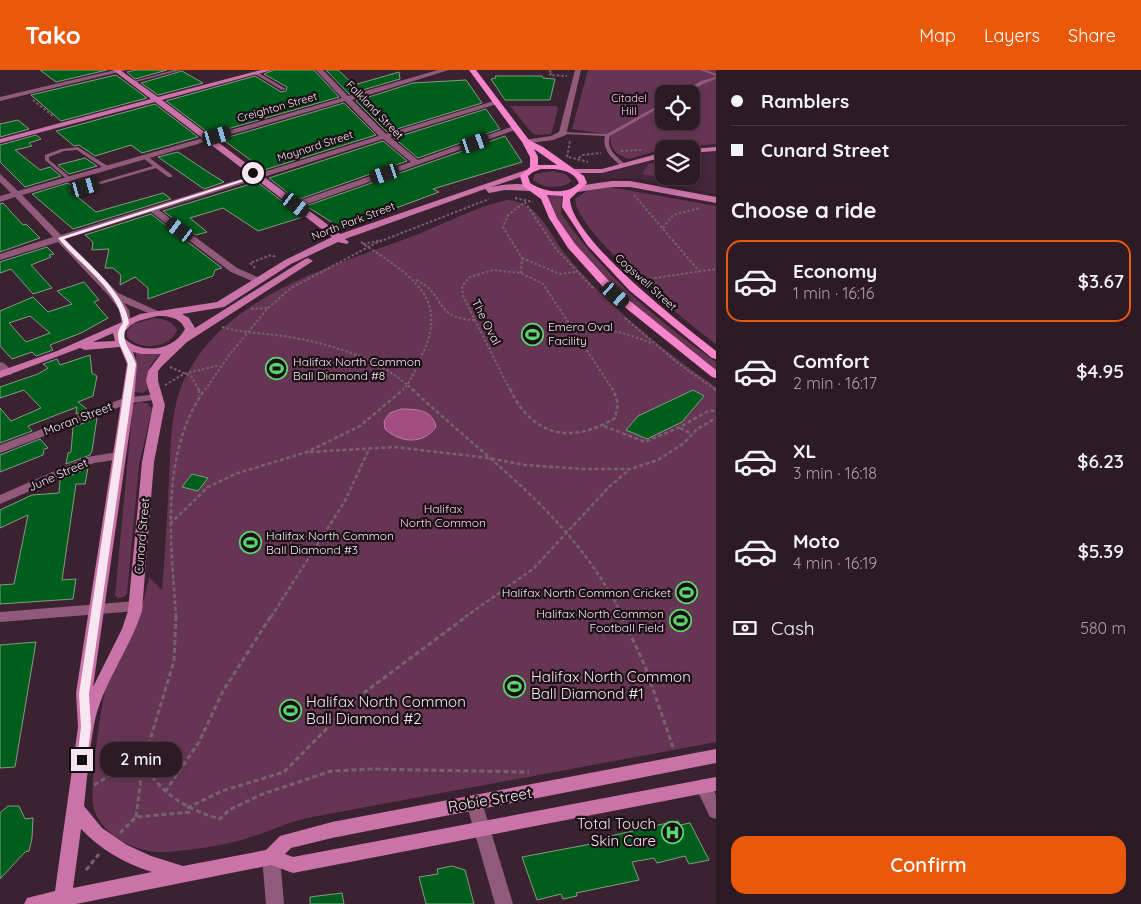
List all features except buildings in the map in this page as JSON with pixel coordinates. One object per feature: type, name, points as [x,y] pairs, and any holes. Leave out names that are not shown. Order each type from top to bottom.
[{"type":"main road","points":[[119,70],[132,82],[209,138],[342,241]]},
{"type":"main road","points":[[0,140],[268,70]]},
{"type":"main road","points":[[472,70],[514,129],[526,142],[534,157],[530,170],[524,180],[545,198],[553,218],[572,246],[616,295],[716,375]]},
{"type":"main road","points":[[526,142],[540,149],[582,178],[582,182],[576,190]]},
{"type":"main road","points":[[700,148],[716,149]]},
{"type":"main road","points":[[530,170],[602,171],[655,155]]},
{"type":"main road","name":"North Park Street","points":[[61,353],[125,324],[134,318],[198,310],[220,305],[288,262],[530,170]]},
{"type":"main road","points":[[532,188],[550,193],[612,184],[630,184],[716,200]]},
{"type":"main road","name":"North Park Street","points":[[180,342],[298,266],[342,241],[488,190],[505,187],[532,188]]},
{"type":"main road","name":"Cogswell Street","points":[[576,190],[566,198],[566,207],[590,244],[633,289],[716,356]]},
{"type":"main road","points":[[2,371],[61,353],[103,344],[125,345],[149,351],[180,342],[190,330],[189,325],[181,317],[162,313]]},
{"type":"main road","name":"Cunard Street","points":[[62,901],[86,727],[84,694],[98,609],[132,364],[125,345],[119,338],[119,332],[125,324]]},
{"type":"main road","name":"Cunard Street","points":[[86,727],[98,691],[129,628],[136,606],[148,462],[158,417],[157,396],[152,381],[157,364],[180,342]]},
{"type":"main road","name":"Robie Street","points":[[271,857],[286,841],[332,830],[716,756]]},
{"type":"main road","name":"Robie Street","points":[[33,904],[62,901],[182,874],[271,857],[293,865],[709,785]]},
{"type":"main road","points":[[76,809],[94,833],[124,854],[182,874]]},
{"type":"street","points":[[0,99],[119,70]]},
{"type":"street","name":"Falkland Street","points":[[319,70],[348,98],[382,136],[418,163]]},
{"type":"street","name":"Creighton Street","points":[[0,199],[446,70]]},
{"type":"street","points":[[526,142],[554,138],[563,133],[578,70]]},
{"type":"street","name":"Maynard Street","points":[[0,258],[494,102]]},
{"type":"street","points":[[296,205],[514,129]]},
{"type":"street","points":[[0,177],[114,295],[124,310],[125,324]]},
{"type":"street","points":[[152,209],[234,270],[258,281]]},
{"type":"street","points":[[114,295],[162,313]]},
{"type":"street","name":"Moran Street","points":[[0,449],[128,400],[157,396]]},
{"type":"street","name":"June Street","points":[[0,500],[91,460],[118,456]]},
{"type":"street","points":[[0,617],[136,606]]},
{"type":"street","points":[[709,785],[716,812]]},
{"type":"street","points":[[474,802],[504,904]]},
{"type":"street","points":[[271,857],[275,904]]},
{"type":"lane","points":[[132,82],[178,70]]},
{"type":"lane","points":[[703,82],[704,72],[716,77]]},
{"type":"lane","points":[[256,73],[284,90]]},
{"type":"lane","points":[[698,85],[716,77]]},
{"type":"lane","points":[[563,133],[608,135],[655,108]]},
{"type":"lane","points":[[608,135],[606,144],[608,149],[623,165]]},
{"type":"lane","points":[[69,179],[47,160],[47,156],[62,150],[78,148],[107,168]]},
{"type":"lane","points":[[145,157],[170,176]]},
{"type":"lane","points":[[85,187],[157,166]]},
{"type":"path","points":[[549,71],[552,72],[550,75],[562,76]]},
{"type":"path","points":[[25,93],[59,122]]},
{"type":"path","points":[[567,157],[570,142],[574,135]]},
{"type":"path","points":[[559,158],[579,158],[592,164]]},
{"type":"path","points":[[633,191],[699,270]]},
{"type":"path","points":[[508,196],[526,202],[536,202]]},
{"type":"path","points":[[521,273],[522,258],[503,227],[503,221],[513,210],[526,202]]},
{"type":"path","points":[[114,839],[136,817],[144,755],[171,670],[177,630],[170,524],[175,463],[183,432],[199,398],[221,365],[268,308],[291,288],[388,239],[477,204]]},
{"type":"path","points":[[663,228],[668,218],[674,214],[703,208]]},
{"type":"path","points":[[388,239],[362,243],[368,249],[414,279],[427,285],[448,316],[456,319],[476,320]]},
{"type":"path","points":[[258,270],[250,263],[271,255],[278,258]]},
{"type":"path","points":[[522,258],[560,274],[576,272]]},
{"type":"path","points":[[637,280],[716,269]]},
{"type":"path","name":"The Oval","points":[[493,270],[521,273],[543,284],[616,394],[618,404],[615,418],[604,426],[590,431],[568,432],[549,428],[528,417],[521,409],[463,296],[462,286],[470,277],[493,270]]},
{"type":"path","points":[[170,524],[208,487],[234,474],[307,452],[369,420],[408,384],[428,342],[432,312],[427,297],[414,279]]},
{"type":"path","points":[[219,326],[248,334],[298,339],[354,355],[383,367],[408,384],[450,425],[540,503],[567,531],[594,565],[633,640],[650,680],[673,747]]},
{"type":"path","points":[[573,330],[596,327],[616,330],[654,345]]},
{"type":"path","points":[[157,396],[172,379],[188,372],[221,365]]},
{"type":"path","points":[[164,366],[188,372],[200,388],[199,398]]},
{"type":"path","points":[[604,426],[645,442],[680,427],[710,410],[716,412]]},
{"type":"path","points":[[307,452],[370,447],[433,451],[559,468],[630,469],[658,460],[684,443],[697,428],[716,418]]},
{"type":"path","points":[[680,427],[692,434]]},
{"type":"path","points":[[165,792],[199,742],[223,691],[345,501],[370,447]]},
{"type":"path","points":[[186,808],[222,791],[284,772],[357,698],[429,642],[533,569],[567,531],[630,469]]},
{"type":"path","points":[[92,786],[144,755]]},
{"type":"path","points":[[143,763],[165,792],[186,808],[193,812],[220,819],[229,810],[260,794],[331,771],[371,769],[529,772]]},
{"type":"path","points":[[136,817],[193,812]]},
{"type":"path","points":[[86,867],[104,849]]},
{"type":"shaded area","points":[[716,152],[716,194],[670,185],[700,185],[700,153]]},
{"type":"shaded area","points":[[655,160],[655,182],[635,178],[601,179],[600,175]]},
{"type":"shaded area","points":[[401,409],[413,409],[428,414],[432,417],[436,427],[425,437],[418,439],[404,439],[391,434],[385,429],[384,421],[390,413]]},
{"type":"green space","name":"Citadel Hill","points":[[588,70],[716,70],[716,144],[700,146],[700,140],[655,140],[655,151],[630,159],[614,151],[610,140],[611,135],[572,129]]},
{"type":"green space","points":[[510,106],[556,106],[558,109],[551,134],[536,135],[532,133]]},
{"type":"green space","points":[[649,163],[655,164],[655,176],[642,174]]},
{"type":"green space","points":[[552,171],[565,174],[571,180],[565,185],[555,187],[541,185],[533,180],[535,174]]},
{"type":"green space","points":[[610,187],[716,206],[716,344],[635,276],[593,233],[580,214],[575,199],[587,191]]},
{"type":"green space","points":[[551,195],[562,196],[561,213],[612,276],[652,313],[716,362],[716,371],[626,298],[587,260],[567,237],[553,212],[547,197]]},
{"type":"green space","name":"Halifax North Common","points":[[508,200],[518,202],[534,211],[546,225],[562,250],[596,288],[654,341],[716,387],[716,742],[307,818],[246,839],[212,846],[156,852],[134,847],[123,842],[105,828],[98,819],[94,809],[93,784],[96,744],[108,678],[138,618],[149,577],[162,590],[172,429],[176,404],[184,380],[203,350],[226,325],[254,304],[285,287],[351,258],[416,235],[473,211]]},
{"type":"green space","points":[[155,318],[170,322],[177,330],[168,341],[154,346],[147,346],[127,337],[127,331],[133,324]]},
{"type":"green space","points":[[136,353],[160,354],[148,370],[148,389],[143,393],[134,392]]},
{"type":"green space","points":[[139,402],[147,403],[152,409],[139,465],[127,594],[124,597],[118,598],[115,595],[133,405]]},
{"type":"place","name":"Emera Oval Facility","points":[[532,334]]},
{"type":"place","name":"Halifax North Common Ball Diamond #8","points":[[277,369]]},
{"type":"place","name":"Halifax North Common Ball Diamond #3","points":[[250,543]]},
{"type":"place","name":"Halifax North Common Cricket","points":[[687,593]]},
{"type":"place","name":"Halifax North Common Football Field","points":[[680,621]]},
{"type":"place","name":"Halifax North Common Ball Diamond #1","points":[[515,686]]},
{"type":"place","name":"Halifax North Common Ball Diamond #2","points":[[290,711]]},
{"type":"place","name":"Total Touch Skin Care","points":[[672,833]]},
{"type":"route","points":[[82,760],[86,727],[84,694],[98,609],[132,364],[126,345],[119,338],[119,332],[126,323],[124,310],[114,295],[60,238],[257,176],[253,173]]}]
